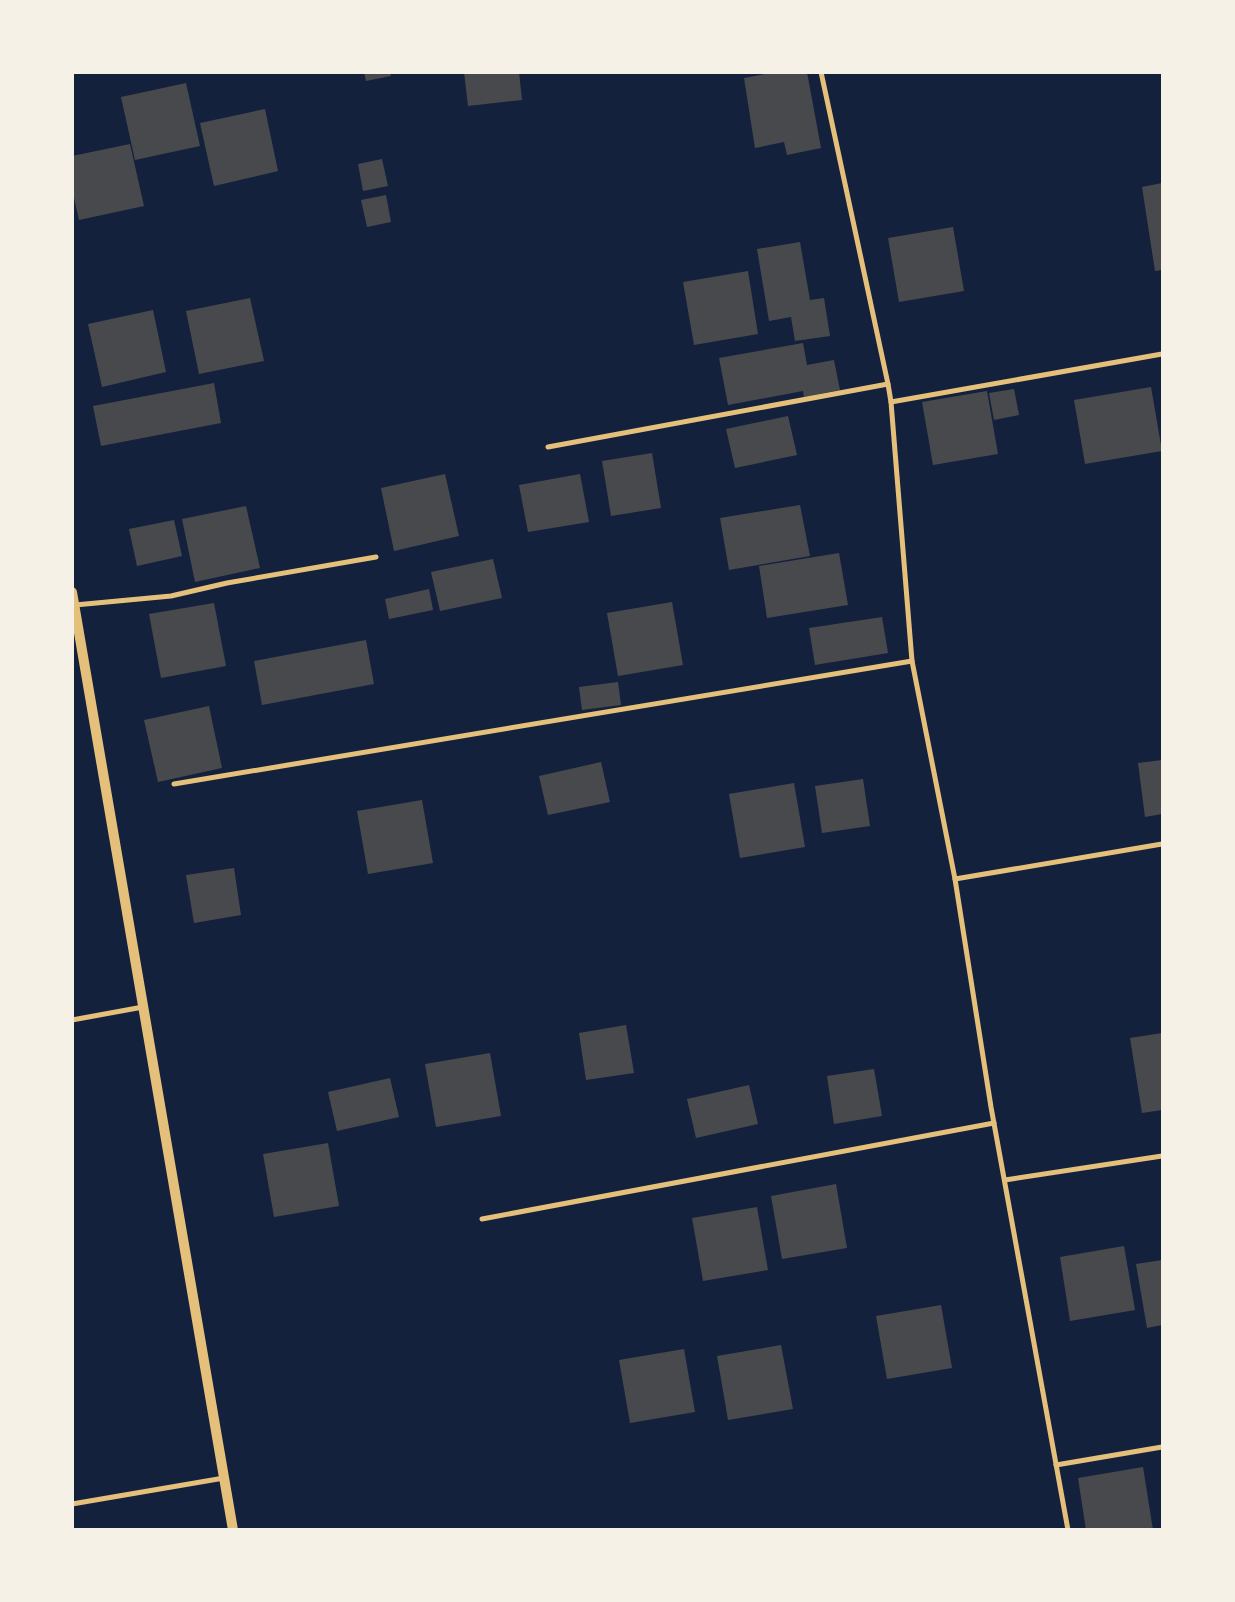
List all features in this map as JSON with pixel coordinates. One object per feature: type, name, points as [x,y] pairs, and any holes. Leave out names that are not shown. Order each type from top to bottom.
[{"type":"main road","points":[[72,592],[233,1530]]},
{"type":"street","points":[[820,72],[888,384],[912,661],[956,879],[994,1123],[1068,1530]]},
{"type":"street","points":[[891,402],[1162,354]]},
{"type":"street","points":[[548,446],[888,384]]},
{"type":"street","points":[[75,605],[172,596],[227,583],[376,557]]},
{"type":"street","points":[[174,784],[912,661]]},
{"type":"street","points":[[956,879],[1162,844]]},
{"type":"street","points":[[72,1020],[144,1007]]},
{"type":"street","points":[[482,1219],[994,1123]]},
{"type":"street","points":[[1005,1180],[1162,1156]]},
{"type":"street","points":[[1056,1465],[1162,1447]]},
{"type":"street","points":[[72,1504],[224,1478]]},
{"type":"building","points":[[364,72],[390,72],[391,76],[366,81]]},
{"type":"building","points":[[464,72],[519,72],[522,100],[468,106]]},
{"type":"building","points":[[775,72],[807,72],[821,148],[787,155],[784,142],[755,148],[744,78]]},
{"type":"building","points":[[186,83],[200,146],[135,160],[121,97]]},
{"type":"building","points":[[265,109],[278,171],[214,186],[200,123]]},
{"type":"building","points":[[130,144],[144,206],[79,220],[72,189],[72,156]]},
{"type":"building","points":[[382,159],[388,186],[363,191],[358,164]]},
{"type":"building","points":[[1162,183],[1162,270],[1155,271],[1142,187]]},
{"type":"building","points":[[386,195],[391,222],[367,227],[361,200]]},
{"type":"building","points":[[953,227],[964,291],[899,302],[888,238]]},
{"type":"building","points":[[800,242],[810,300],[824,298],[830,336],[795,341],[791,317],[769,321],[757,249]]},
{"type":"building","points":[[748,271],[758,334],[694,345],[683,282]]},
{"type":"building","points":[[250,298],[264,361],[199,374],[186,311]]},
{"type":"building","points":[[153,310],[166,372],[102,387],[88,324]]},
{"type":"building","points":[[803,343],[807,365],[834,360],[840,390],[804,397],[803,391],[728,405],[719,358]]},
{"type":"building","points":[[214,383],[221,423],[101,446],[93,406]]},
{"type":"building","points":[[1151,387],[1162,451],[1085,464],[1074,400]]},
{"type":"building","points":[[1014,389],[1019,415],[994,420],[989,393]]},
{"type":"building","points":[[987,391],[998,454],[933,465],[922,402]]},
{"type":"building","points":[[788,416],[797,455],[735,468],[726,429]]},
{"type":"building","points":[[652,453],[661,508],[611,516],[602,461]]},
{"type":"building","points":[[445,474],[459,536],[394,551],[381,488]]},
{"type":"building","points":[[580,474],[589,522],[528,532],[519,485]]},
{"type":"building","points":[[800,505],[810,556],[729,570],[720,518]]},
{"type":"building","points":[[246,506],[260,568],[195,582],[182,519]]},
{"type":"building","points":[[174,520],[182,556],[137,566],[129,529]]},
{"type":"building","points":[[839,553],[848,605],[767,618],[759,566]]},
{"type":"building","points":[[493,559],[502,598],[440,611],[431,572]]},
{"type":"building","points":[[429,589],[433,610],[389,619],[385,599]]},
{"type":"building","points":[[672,602],[683,665],[618,676],[607,613]]},
{"type":"building","points":[[214,603],[226,666],[161,678],[149,614]]},
{"type":"building","points":[[882,617],[888,653],[815,665],[809,628]]},
{"type":"building","points":[[366,640],[374,684],[262,705],[254,661]]},
{"type":"building","points":[[618,682],[621,705],[582,710],[579,687]]},
{"type":"building","points":[[209,706],[222,768],[158,782],[144,720]]},
{"type":"building","points":[[1162,760],[1162,814],[1145,817],[1138,763]]},
{"type":"building","points":[[601,762],[610,802],[548,815],[539,776]]},
{"type":"building","points":[[863,779],[870,826],[822,833],[815,786]]},
{"type":"building","points":[[794,783],[805,847],[740,858],[729,794]]},
{"type":"building","points":[[422,800],[433,863],[368,874],[357,811]]},
{"type":"building","points":[[234,868],[241,915],[194,923],[186,875]]},
{"type":"building","points":[[626,1025],[634,1073],[586,1080],[579,1033]]},
{"type":"building","points":[[1162,1033],[1162,1110],[1142,1113],[1130,1038]]},
{"type":"building","points":[[490,1053],[501,1116],[436,1127],[425,1064]]},
{"type":"building","points":[[874,1069],[882,1116],[834,1124],[827,1076]]},
{"type":"building","points":[[390,1078],[399,1117],[337,1131],[328,1092]]},
{"type":"building","points":[[749,1085],[758,1124],[696,1138],[687,1099]]},
{"type":"building","points":[[328,1143],[339,1206],[274,1217],[263,1154]]},
{"type":"building","points":[[836,1184],[847,1248],[782,1259],[771,1196]]},
{"type":"building","points":[[757,1207],[768,1270],[703,1281],[692,1218]]},
{"type":"building","points":[[1124,1246],[1135,1310],[1070,1321],[1060,1257]]},
{"type":"building","points":[[1162,1260],[1162,1325],[1147,1328],[1136,1264]]},
{"type":"building","points":[[941,1305],[952,1368],[887,1379],[876,1316]]},
{"type":"building","points":[[781,1345],[793,1409],[728,1420],[717,1356]]},
{"type":"building","points":[[684,1349],[695,1412],[630,1423],[619,1360]]},
{"type":"building","points":[[1143,1467],[1153,1530],[1086,1530],[1078,1478]]}]
